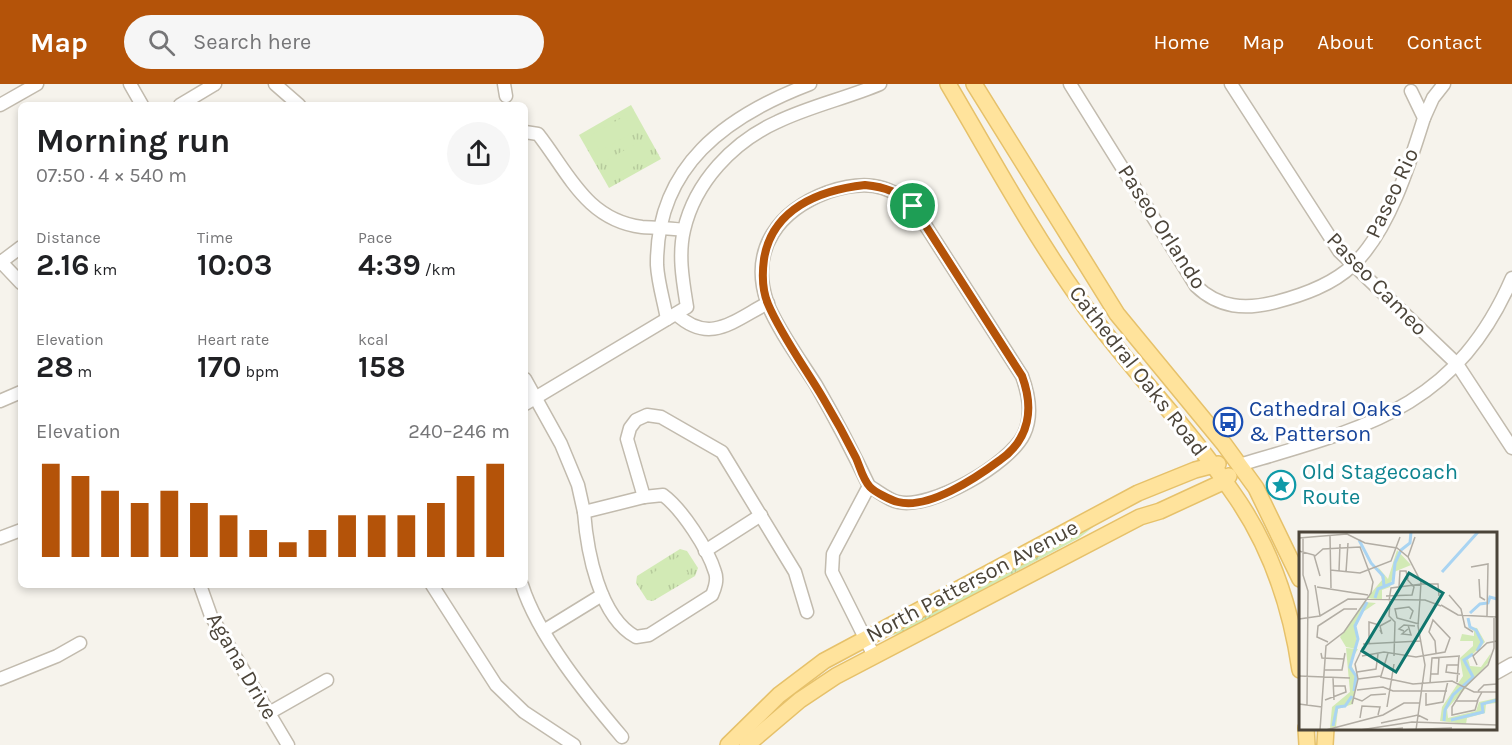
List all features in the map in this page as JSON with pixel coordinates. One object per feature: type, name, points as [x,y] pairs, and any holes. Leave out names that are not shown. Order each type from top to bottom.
[{"type":"main road","name":"Cathedral Oaks Road","points":[[948,84],[1032,226],[1077,295],[1110,341],[1225,482],[1262,544],[1276,575],[1287,608],[1299,665]]},
{"type":"main road","name":"Cathedral Oaks Road","points":[[974,84],[1118,314],[1258,491],[1299,577]]},
{"type":"main road","name":"North Patterson Avenue","points":[[728,745],[779,695],[824,661],[865,638],[1138,493],[1211,464],[1239,465]]},
{"type":"main road","name":"North Patterson Avenue","points":[[747,745],[800,700],[874,656],[1140,517],[1160,511],[1225,482],[1239,465]]},
{"type":"main road","points":[[1325,745],[1326,730]]},
{"type":"street","points":[[0,105],[37,84]]},
{"type":"street","points":[[130,84],[140,102]]},
{"type":"street","points":[[185,102],[216,84]]},
{"type":"street","points":[[275,84],[296,102]]},
{"type":"street","points":[[768,303],[719,329],[702,330],[690,326],[677,313],[657,267],[661,226],[672,191],[685,167],[703,147],[726,126],[766,102],[810,84]]},
{"type":"street","points":[[677,313],[682,280],[683,230],[703,183],[721,161],[756,133],[777,122],[845,99],[880,84]]},
{"type":"street","name":"Paseo Orlando","points":[[1071,84],[1196,285],[1207,296],[1227,306],[1267,304],[1319,288],[1354,265]]},
{"type":"street","name":"Paseo Cameo","points":[[1231,84],[1339,251],[1457,364],[1512,448]]},
{"type":"street","name":"Paseo Rio","points":[[1354,265],[1377,234],[1409,164],[1424,118],[1433,98],[1444,84]]},
{"type":"street","name":"Paseo Rio","points":[[1412,91],[1424,118]]},
{"type":"street","points":[[528,132],[538,134],[581,197],[606,215],[640,227],[661,226],[683,230]]},
{"type":"street","points":[[865,185],[883,187],[899,194],[913,206],[1022,376],[1029,395],[1029,417],[1024,434],[1015,449],[1000,460],[927,501],[896,502],[869,486],[843,432],[768,303],[762,279],[766,248],[773,231],[784,217],[809,199],[834,190],[865,185]]},
{"type":"street","points":[[18,250],[1,261],[18,280]]},
{"type":"street","name":"North Patterson Avenue","points":[[1239,465],[1360,428],[1389,415],[1438,383],[1457,364],[1485,328],[1512,278]]},
{"type":"street","points":[[584,512],[644,497],[663,495],[675,503],[705,551],[716,574],[712,595],[649,635],[636,638],[626,632],[602,595],[586,541],[584,512],[578,484],[561,444],[531,401],[677,313]]},
{"type":"street","points":[[0,401],[18,393]]},
{"type":"street","points":[[644,497],[627,439],[630,428],[636,420],[647,415],[661,417],[722,452],[795,572],[807,612]]},
{"type":"street","points":[[869,486],[833,554],[832,572],[874,656]]},
{"type":"street","points":[[705,551],[761,515]]},
{"type":"street","points":[[0,538],[18,531]]},
{"type":"street","name":"Agana Drive","points":[[201,588],[211,616],[288,745]]},
{"type":"street","points":[[434,588],[496,685],[524,712],[574,745]]},
{"type":"street","points":[[524,588],[545,630],[580,687],[622,737]]},
{"type":"street","points":[[545,630],[602,595]]},
{"type":"street","points":[[0,679],[57,656],[80,643]]},
{"type":"street","points":[[1497,672],[1512,664]]},
{"type":"street","points":[[269,713],[327,680]]},
{"type":"green space","points":[[631,105],[661,159],[609,188],[579,135]]},
{"type":"green space","points":[[625,116],[634,132],[600,151],[591,135]]},
{"type":"green space","points":[[639,142],[648,158],[614,178],[605,161]]},
{"type":"green space","points":[[1146,498],[1101,521],[1079,538],[902,633],[884,637],[1115,511]]},
{"type":"green space","points":[[680,549],[687,551],[698,568],[695,576],[653,601],[647,600],[636,583],[637,576]]},
{"type":"green space","points":[[678,557],[688,573],[654,593],[645,578]]},
{"type":"place","name":"Cathedral Oaks & Patterson","points":[[1228,422]]},
{"type":"place","name":"Old Stagecoach Route","points":[[1281,485]]},
{"type":"route","points":[[865,185],[883,187],[899,194],[913,206],[1022,376],[1029,395],[1029,417],[1024,434],[1015,449],[948,491],[927,501],[913,503],[896,502],[869,486],[843,432],[768,303],[762,279],[766,248],[773,231],[784,217],[809,199],[834,190],[865,185]]}]
